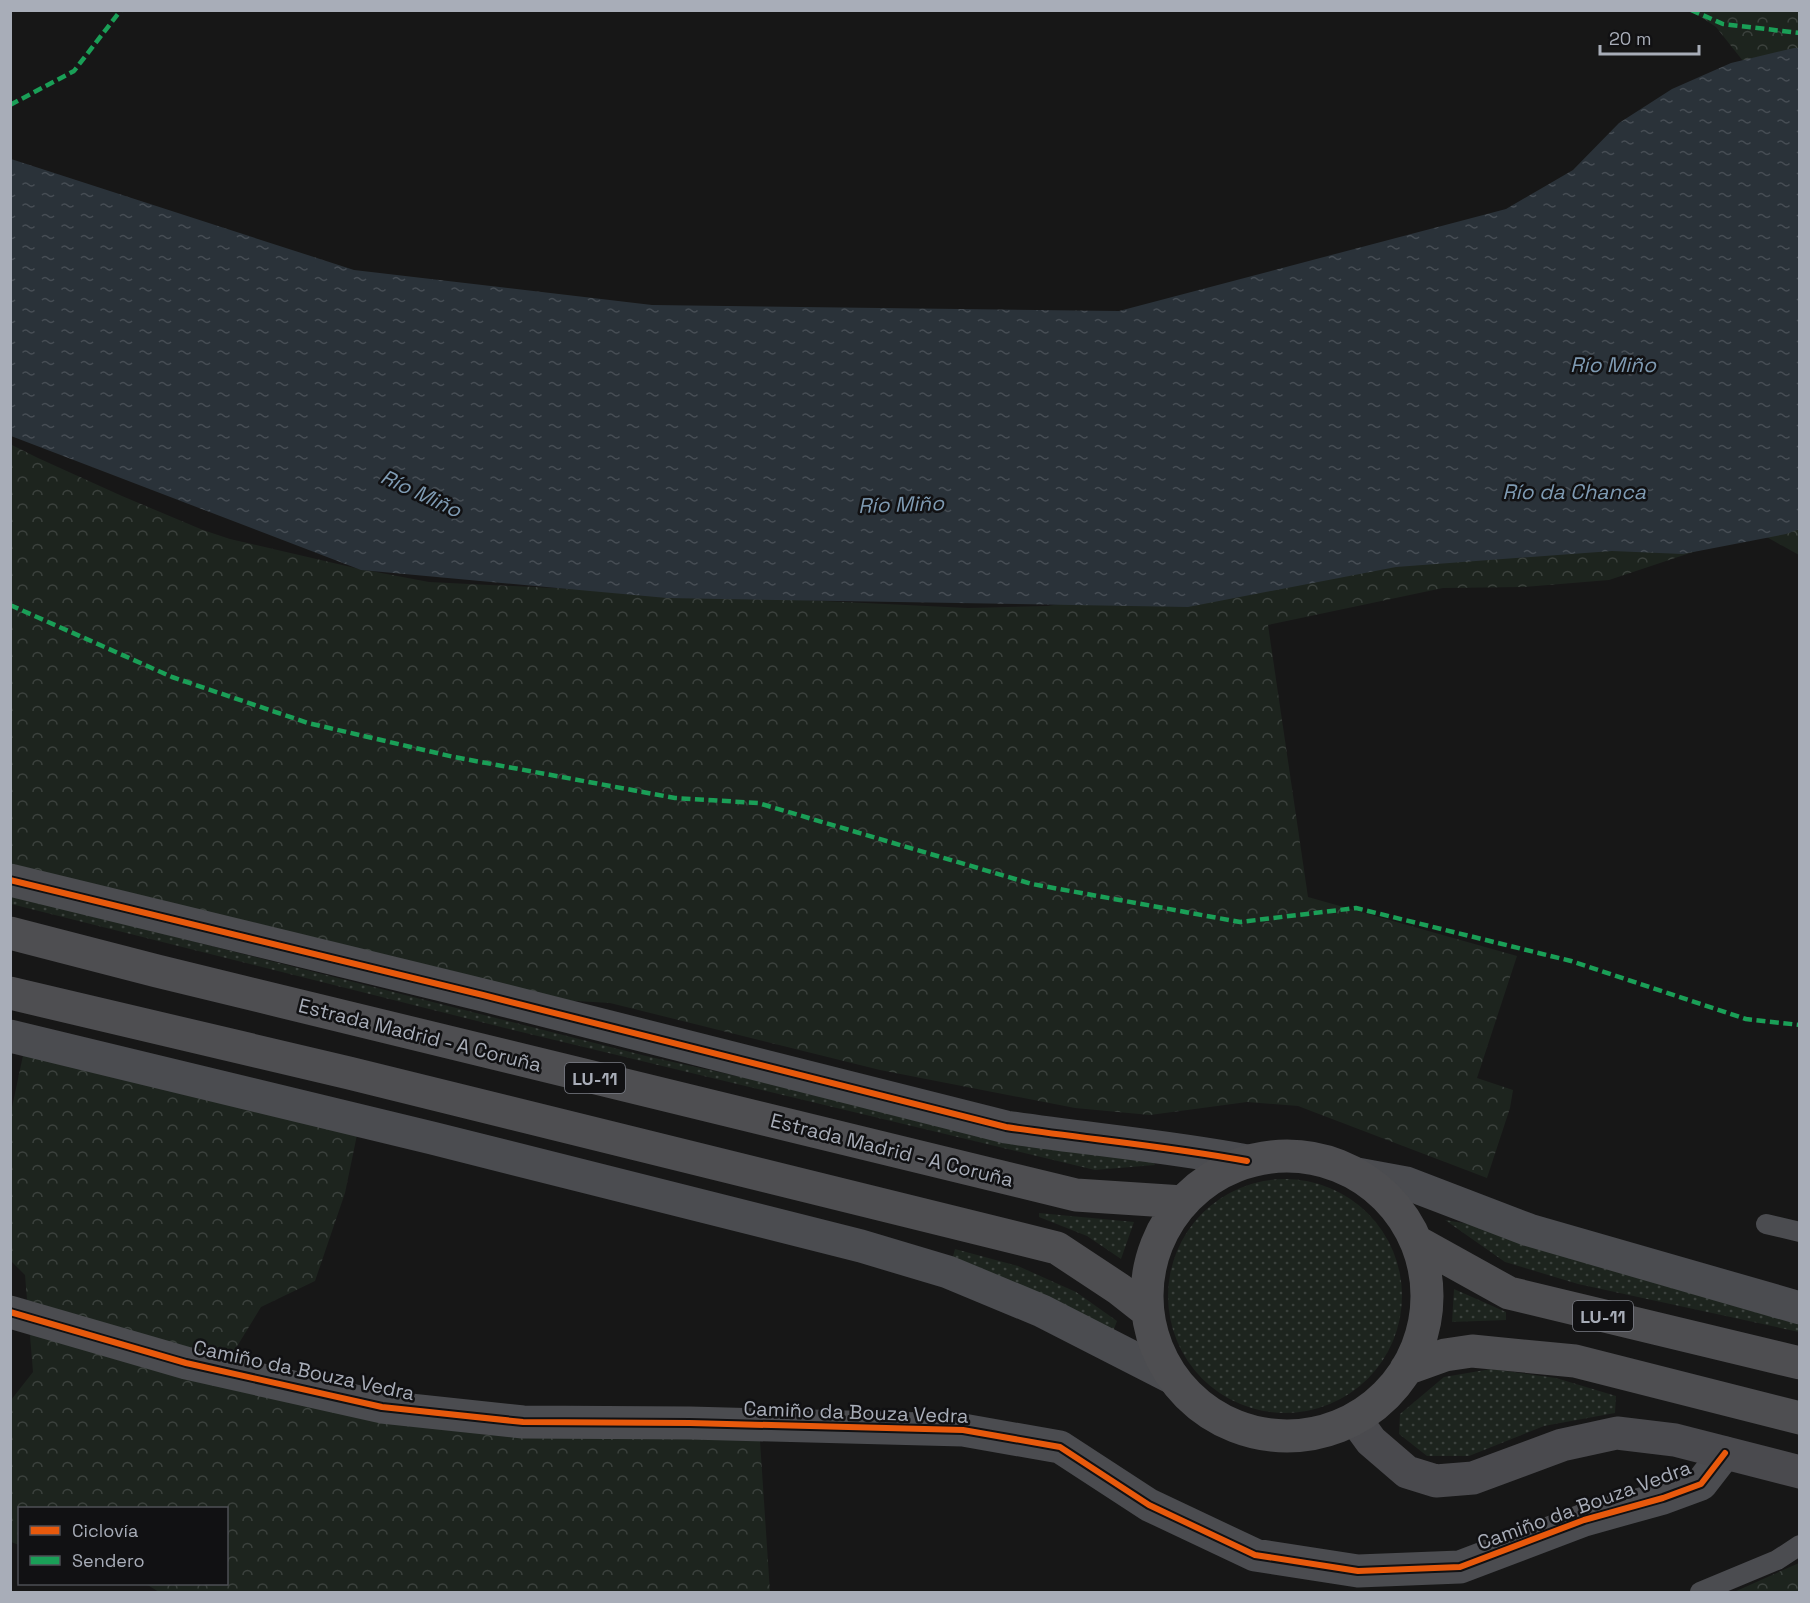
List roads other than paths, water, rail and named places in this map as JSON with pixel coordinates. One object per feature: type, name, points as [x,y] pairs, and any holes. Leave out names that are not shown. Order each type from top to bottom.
[{"type":"highway","name":"Estrada Madrid - A Coruña","points":[[10,933],[1076,1196],[1183,1202]]},
{"type":"highway","points":[[10,993],[384,1082],[1057,1248],[1119,1289],[1147,1311]]},
{"type":"highway","name":"LU-11","points":[[1284,1155],[1322,1160],[1357,1174],[1393,1203],[1417,1242],[1426,1274],[1427,1307],[1420,1339],[1406,1369],[1384,1397],[1355,1419],[1317,1433],[1276,1436],[1256,1432],[1236,1427],[1201,1408],[1173,1378],[1155,1347],[1147,1311],[1149,1272],[1161,1234],[1183,1202],[1212,1177],[1247,1161],[1284,1155]]},
{"type":"highway","name":"LU-11","points":[[1417,1242],[1509,1293],[1800,1363]]},
{"type":"highway","points":[[1406,1369],[1445,1355],[1472,1351],[1575,1361],[1800,1418]]},
{"type":"street","points":[[10,880],[494,998],[1006,1127],[1183,1149],[1247,1161]]},
{"type":"street","points":[[10,1036],[432,1138],[894,1256],[948,1272],[1042,1311],[1173,1378]]},
{"type":"street","points":[[1357,1174],[1406,1183],[1529,1230],[1800,1308]]},
{"type":"street","name":"Camiño da Bouza Vedra","points":[[10,1312],[186,1363],[382,1407],[523,1422],[690,1423],[963,1430],[1060,1447],[1149,1505],[1255,1555],[1358,1571],[1460,1567],[1584,1520],[1663,1498],[1701,1484],[1725,1454]]},
{"type":"street","points":[[1355,1419],[1371,1442],[1407,1472],[1436,1481],[1473,1478],[1562,1445],[1617,1433],[1675,1440],[1800,1472]]},
{"type":"lane","points":[[1766,1224],[1800,1232]]},
{"type":"lane","points":[[1700,1593],[1777,1560],[1800,1545]]},
{"type":"water","name":"Río Miño","points":[[1799,48],[1800,529],[1786,534],[1683,554],[1612,551],[1396,567],[1188,607],[667,598],[361,570],[11,436],[11,159],[354,270],[652,305],[1119,311],[1506,209],[1573,170],[1619,123],[1672,89],[1731,63]]},
{"type":"water label","name":"Río da Chanca","points":[[1574,491]]}]
